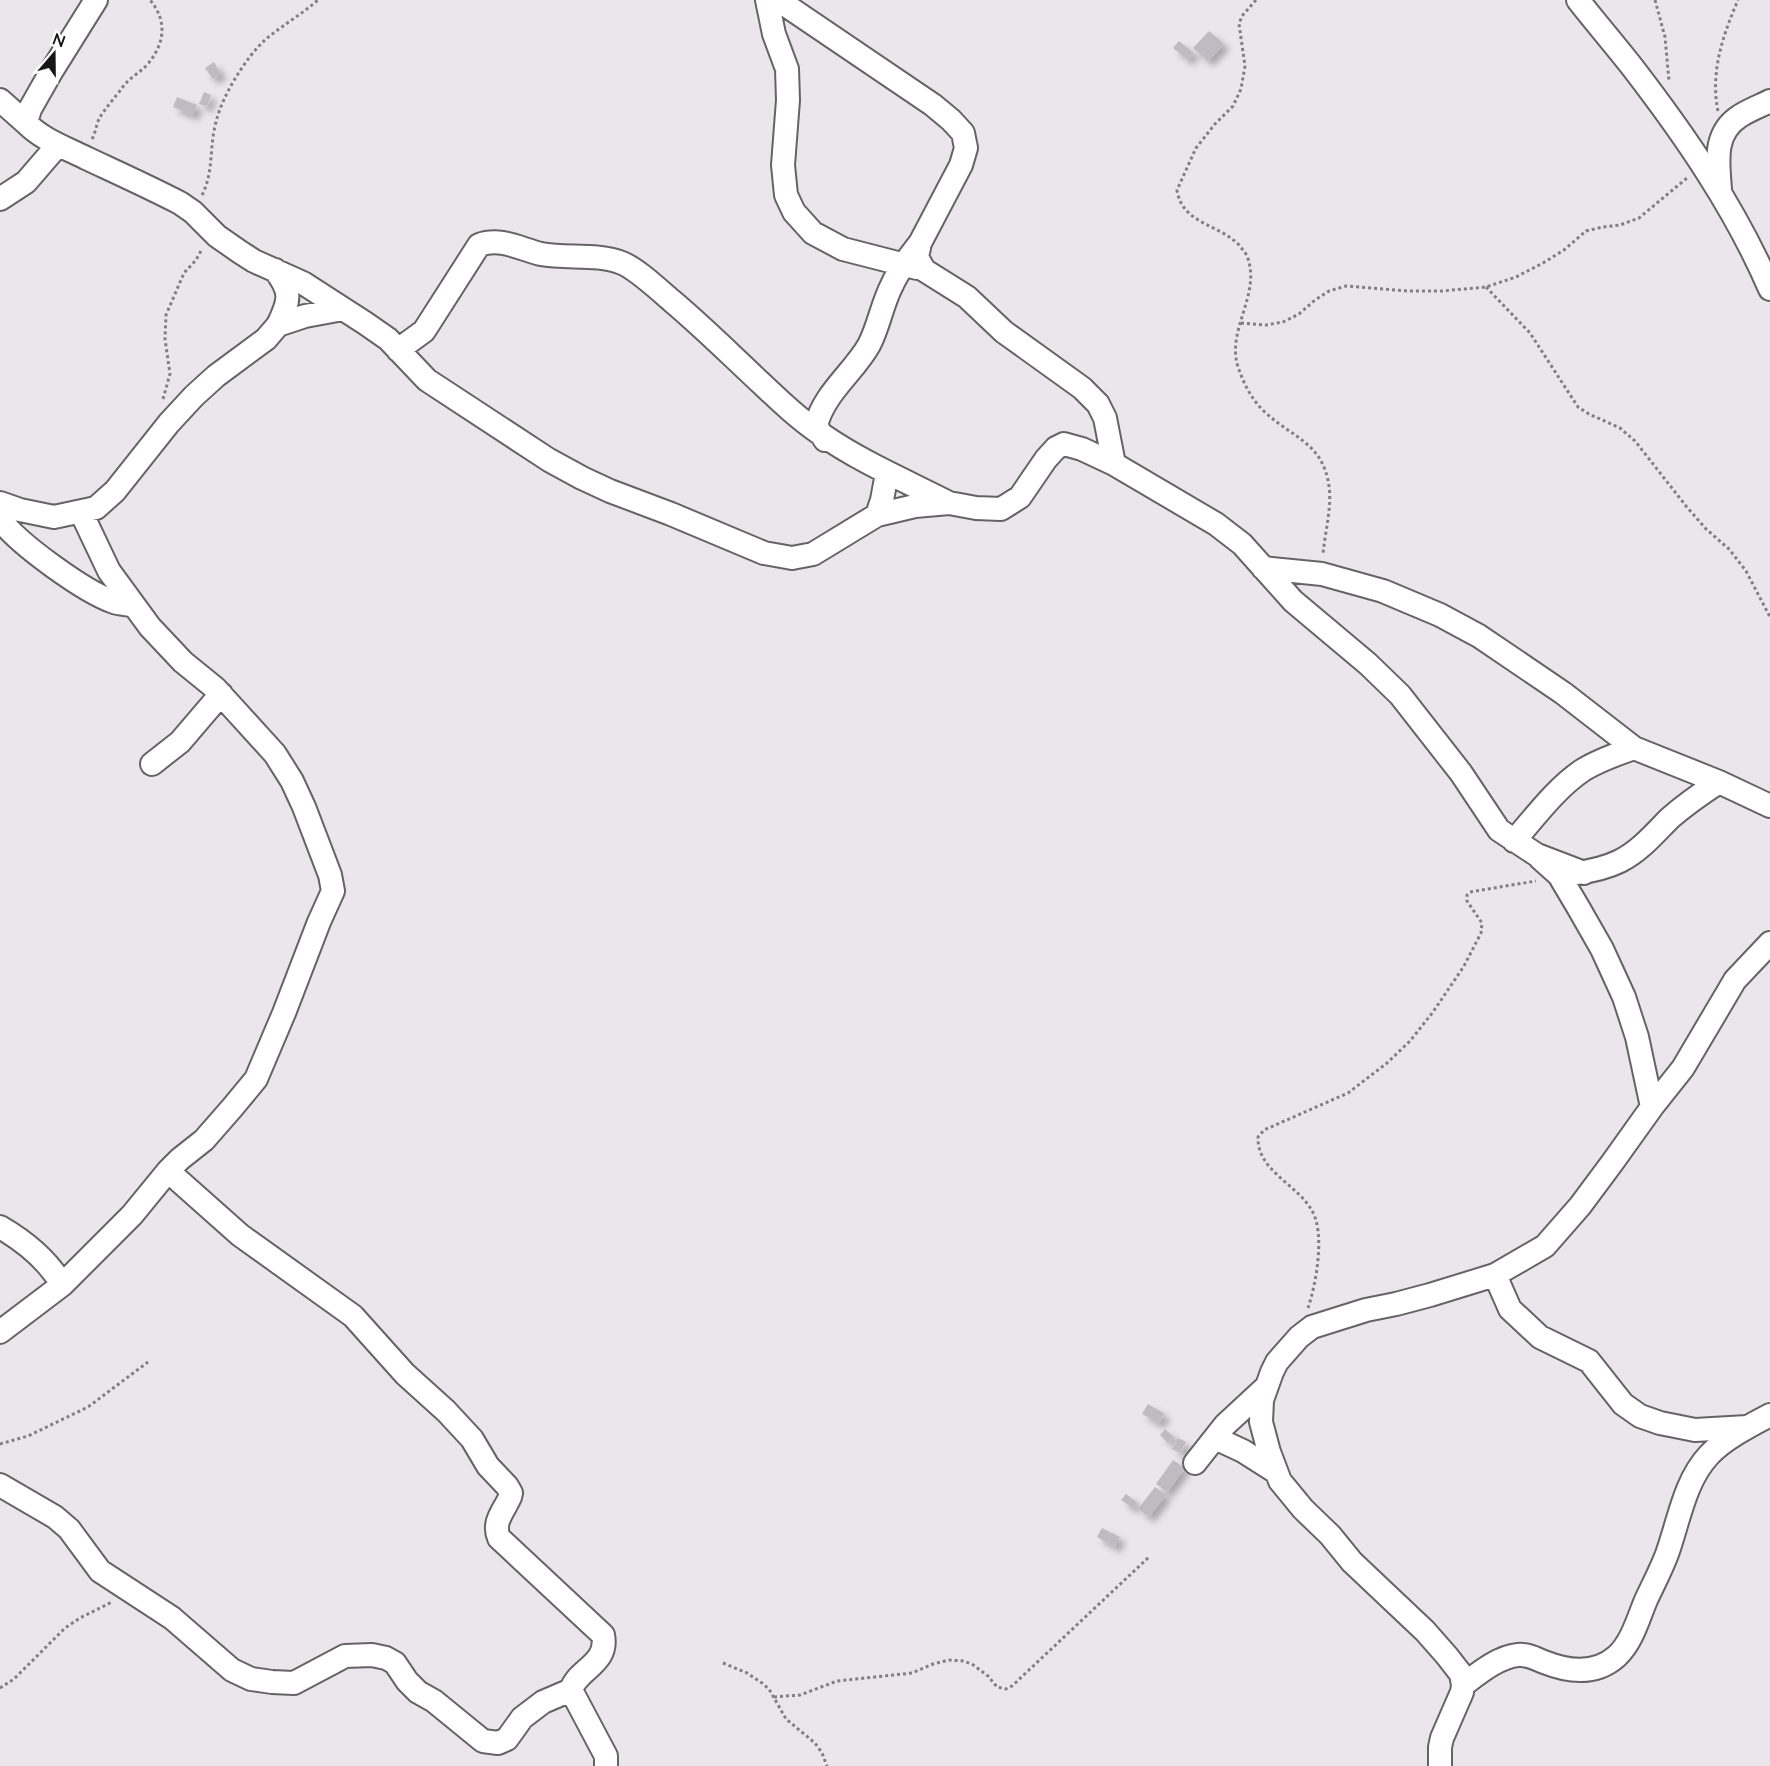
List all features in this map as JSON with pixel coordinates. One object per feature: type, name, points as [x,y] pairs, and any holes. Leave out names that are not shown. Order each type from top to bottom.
[{"type":"street","points":[[26,123],[30,109],[51,72],[96,0]]},
{"type":"street","points":[[767,0],[774,34],[787,69],[788,100],[783,165],[786,195],[794,212],[813,233],[843,249],[913,267],[967,297],[1004,332],[1082,388],[1098,404],[1105,418],[1114,464]]},
{"type":"street","points":[[778,0],[933,105],[963,133],[966,148],[961,165],[920,243],[913,267],[891,286],[869,345],[820,415],[816,426],[823,438],[949,503],[975,508],[1001,509],[1020,497],[1046,459],[1056,448],[1064,444],[1082,449],[1114,464],[1216,524],[1242,544],[1293,601],[1368,664],[1400,695],[1461,773],[1499,830],[1537,855],[1584,873]]},
{"type":"street","points":[[1578,0],[1674,122],[1720,191],[1770,289]]},
{"type":"street","points":[[0,100],[41,136],[57,146],[163,195],[201,219],[217,236],[240,252],[303,283],[388,339],[427,380],[549,460],[610,491],[671,514],[764,554],[792,558],[813,554],[877,515],[915,506],[949,503]]},
{"type":"street","points":[[1720,191],[1718,155],[1722,133],[1739,116],[1770,101]]},
{"type":"street","points":[[0,199],[26,182],[57,146]]},
{"type":"street","points":[[398,350],[424,331],[479,244],[488,242],[510,244],[562,257],[606,258],[624,263],[646,278],[710,333],[788,408],[820,434],[860,458],[949,503]]},
{"type":"street","points":[[0,503],[54,517],[96,508],[115,491],[169,423],[194,396],[216,376],[266,339],[278,325],[286,310],[288,297],[286,284],[275,270]]},
{"type":"street","points":[[278,325],[305,316],[343,309]]},
{"type":"street","points":[[877,515],[887,473]]},
{"type":"street","points":[[0,1332],[62,1285],[132,1215],[168,1171],[204,1140],[256,1078],[333,891],[327,867],[304,807],[292,781],[275,754],[221,694],[183,662],[132,605],[109,571],[81,512]]},
{"type":"street","points":[[0,519],[6,528],[22,542],[75,582],[114,602],[132,605]]},
{"type":"street","points":[[1263,568],[1322,574],[1383,591],[1440,615],[1479,636],[1563,693],[1634,748],[1719,782],[1770,806]]},
{"type":"street","points":[[152,764],[180,742],[221,694]]},
{"type":"street","points":[[1514,841],[1559,790],[1581,771],[1634,748]]},
{"type":"street","points":[[1558,875],[1584,873],[1621,861],[1646,843],[1695,798],[1719,782]]},
{"type":"street","points":[[1537,855],[1558,875],[1602,950],[1624,997],[1652,1107]]},
{"type":"street","points":[[1440,1766],[1442,1738],[1462,1692],[1461,1674],[1425,1631],[1352,1562],[1330,1535],[1284,1487],[1276,1472],[1261,1422],[1262,1400],[1266,1387],[1277,1362],[1311,1327],[1366,1310],[1430,1296],[1495,1275],[1545,1246],[1593,1189],[1683,1068],[1735,980],[1770,944]]},
{"type":"street","points":[[0,1485],[55,1517],[69,1529],[100,1571],[172,1618],[232,1670],[251,1679],[294,1683],[345,1656],[372,1655],[386,1658],[395,1663],[418,1692],[434,1701],[483,1741],[498,1743],[507,1739],[522,1718],[543,1702],[571,1690],[575,1682],[590,1669],[602,1653],[605,1644],[603,1635],[499,1538],[496,1525],[511,1493],[488,1466],[472,1439],[446,1411],[405,1374],[353,1316],[240,1235],[168,1171]]},
{"type":"street","points":[[0,1227],[33,1250],[62,1285]]},
{"type":"street","points":[[1495,1275],[1510,1309],[1540,1337],[1588,1362],[1623,1404],[1640,1416],[1660,1424],[1695,1430],[1747,1427]]},
{"type":"street","points":[[1195,1463],[1235,1415],[1266,1387]]},
{"type":"street","points":[[1463,1685],[1501,1659],[1519,1655],[1531,1656],[1567,1669],[1588,1671],[1615,1657],[1626,1646],[1666,1555],[1692,1480],[1710,1454],[1747,1427],[1770,1415]]},
{"type":"street","points":[[1215,1438],[1243,1451],[1276,1472]]},
{"type":"street","points":[[571,1690],[606,1756],[606,1766]]},
{"type":"path","points":[[82,156],[94,136],[100,118],[129,79],[144,68],[154,56],[160,40],[162,20],[150,0]]},
{"type":"path","points":[[163,400],[170,374],[165,339],[166,315],[184,273],[200,253],[201,219],[205,190],[211,170],[216,120],[228,93],[246,63],[264,41],[318,0]]},
{"type":"path","points":[[1256,0],[1242,16],[1239,24],[1245,66],[1241,88],[1233,106],[1196,148],[1177,190],[1182,207],[1192,217],[1219,230],[1246,253],[1250,267],[1250,285],[1234,351],[1250,396],[1265,413],[1309,443],[1326,472],[1329,508],[1322,574]]},
{"type":"path","points":[[1655,0],[1665,37],[1670,89]]},
{"type":"path","points":[[1722,133],[1715,96],[1716,70],[1724,34],[1738,0]]},
{"type":"path","points":[[1241,323],[1266,325],[1283,322],[1299,314],[1329,291],[1346,286],[1442,291],[1486,287],[1516,277],[1564,250],[1586,231],[1620,225],[1639,218],[1702,166]]},
{"type":"path","points":[[1486,287],[1530,333],[1578,407],[1620,428],[1635,441],[1706,529],[1729,549],[1746,571],[1770,617]]},
{"type":"path","points":[[1299,1337],[1314,1288],[1318,1246],[1317,1223],[1312,1210],[1303,1198],[1279,1177],[1262,1155],[1258,1137],[1264,1130],[1347,1093],[1387,1063],[1410,1041],[1464,966],[1481,933],[1482,923],[1467,901],[1467,894],[1527,884],[1558,875]]},
{"type":"path","points":[[0,1444],[28,1436],[88,1407],[148,1362]]},
{"type":"path","points":[[774,1697],[800,1695],[837,1681],[912,1673],[949,1660],[972,1664],[988,1676],[997,1687],[1006,1689],[1041,1660],[1149,1557]]},
{"type":"path","points":[[0,1688],[14,1679],[66,1628],[80,1618],[132,1593]]},
{"type":"path","points":[[723,1663],[747,1673],[762,1683],[774,1697],[786,1719],[815,1743],[827,1766]]},
{"type":"building","points":[[1209,31],[1224,44],[1208,61],[1193,48]]},
{"type":"building","points":[[1179,41],[1194,53],[1188,60],[1173,48]]},
{"type":"building","points":[[214,62],[221,74],[213,79],[205,68]]},
{"type":"building","points":[[204,92],[211,95],[207,107],[199,104]]},
{"type":"building","points":[[177,97],[197,105],[193,115],[173,107]]},
{"type":"building","points":[[1148,1404],[1165,1414],[1159,1423],[1142,1414]]},
{"type":"building","points":[[1165,1429],[1174,1437],[1168,1443],[1160,1435]]},
{"type":"building","points":[[1178,1438],[1186,1442],[1180,1453],[1172,1449]]},
{"type":"building","points":[[1173,1460],[1185,1468],[1167,1492],[1156,1484]]},
{"type":"building","points":[[1155,1487],[1166,1495],[1149,1517],[1138,1509]]},
{"type":"building","points":[[1126,1494],[1138,1503],[1133,1508],[1121,1500]]},
{"type":"building","points":[[1102,1528],[1120,1537],[1115,1547],[1097,1537]]}]
